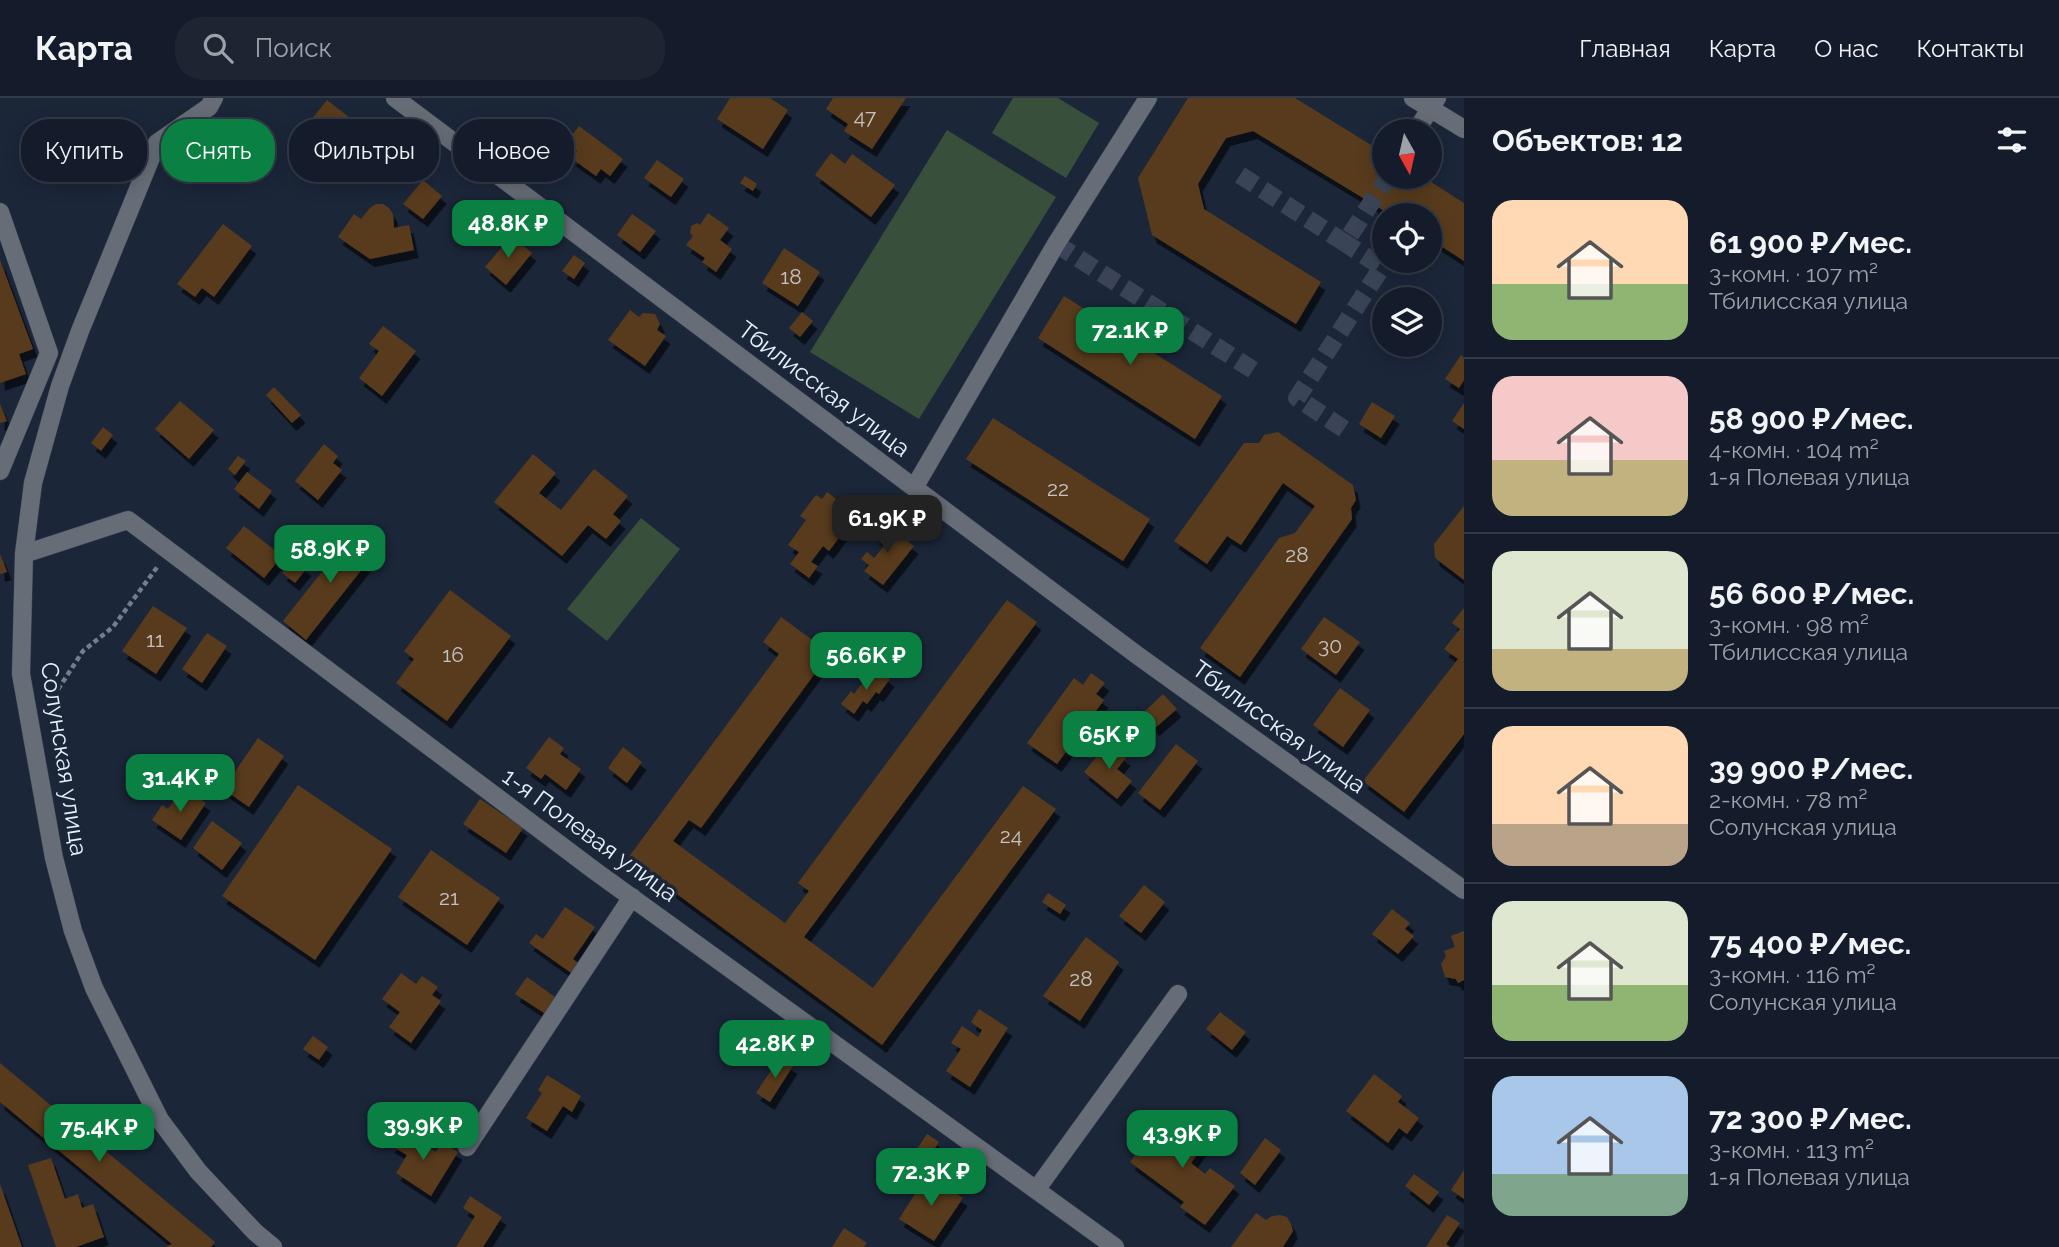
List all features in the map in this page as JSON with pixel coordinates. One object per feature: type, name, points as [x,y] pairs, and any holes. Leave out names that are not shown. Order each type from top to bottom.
[{"type":"street","name":"Тбилисская улица","points":[[395,98],[1149,663],[1464,890]]},
{"type":"street","points":[[914,488],[1056,244],[1148,98]]},
{"type":"street","points":[[1413,98],[1434,103],[1464,129]]},
{"type":"street","name":"Солунская улица","points":[[206,101],[157,143],[60,386],[33,483],[24,554],[21,674],[54,858],[74,931],[94,988],[160,1121],[198,1171],[273,1247]]},
{"type":"street","points":[[1424,119],[1434,103]]},
{"type":"street","points":[[0,212],[49,353],[0,471]]},
{"type":"street","name":"1-я Полевая улица","points":[[24,554],[128,520],[632,897],[1115,1247]]},
{"type":"street","points":[[467,1147],[632,897]]},
{"type":"street","points":[[1036,1190],[1178,994]]},
{"type":"path","points":[[29,718],[55,694],[83,651],[113,627],[169,551]]},
{"type":"green space","points":[[1013,98],[1058,98],[1099,123],[1066,178],[992,133]]},
{"type":"green space","points":[[947,130],[1056,197],[919,419],[810,352]]},
{"type":"green space","points":[[641,518],[680,549],[607,641],[567,609]]},
{"type":"building","points":[[730,98],[770,98],[788,110],[763,149],[717,119]]},
{"type":"building","points":[[833,98],[906,98],[872,149],[844,131],[848,124],[826,109]]},
{"type":"building","points":[[1188,98],[1295,98],[1372,146],[1372,189],[1442,189],[1464,203],[1464,261],[1442,247],[1442,203],[1372,203],[1253,131],[1226,138],[1198,184],[1204,209],[1321,282],[1296,324],[1152,235],[1138,178]]},
{"type":"building","points":[[327,100],[351,119],[312,119]]},
{"type":"building","points":[[579,126],[623,159],[610,176],[601,169],[596,176],[574,160],[577,151],[574,149],[574,133]]},
{"type":"building","points":[[831,153],[845,164],[852,154],[895,185],[871,217],[815,175]]},
{"type":"building","points":[[657,160],[684,179],[671,197],[644,178]]},
{"type":"building","points":[[745,176],[757,184],[753,191],[740,183]]},
{"type":"building","points":[[421,182],[425,182],[442,196],[423,219],[403,204]]},
{"type":"building","points":[[376,204],[389,208],[393,214],[394,228],[409,225],[414,250],[370,259],[338,237],[354,214],[361,219]]},
{"type":"building","points":[[708,213],[729,228],[720,240],[732,249],[716,272],[702,262],[705,258],[686,245],[693,236],[690,233],[691,226],[697,223],[700,225]]},
{"type":"building","points":[[632,214],[656,231],[640,252],[617,235]]},
{"type":"building","points":[[223,224],[252,246],[214,297],[202,288],[195,297],[177,284]]},
{"type":"building","points":[[511,236],[532,253],[506,285],[485,267]]},
{"type":"building","points":[[784,248],[820,272],[798,306],[762,283]]},
{"type":"building","points":[[574,255],[585,263],[574,279],[562,271]]},
{"type":"building","points":[[0,260],[33,349],[19,354],[26,374],[0,383]]},
{"type":"building","points":[[1064,296],[1222,396],[1195,439],[1038,338]]},
{"type":"building","points":[[630,310],[639,317],[643,313],[655,314],[660,324],[657,330],[666,336],[645,366],[608,340]]},
{"type":"building","points":[[802,312],[813,321],[800,337],[789,328]]},
{"type":"building","points":[[383,326],[416,351],[382,396],[359,378],[379,351],[369,344]]},
{"type":"building","points":[[1461,355],[1464,358],[1464,380],[1459,388],[1445,379]]},
{"type":"building","points":[[274,387],[301,415],[292,423],[266,395]]},
{"type":"building","points":[[180,401],[214,430],[189,459],[155,429]]},
{"type":"building","points":[[1372,402],[1395,416],[1381,438],[1359,424]]},
{"type":"building","points":[[1464,403],[1464,429],[1452,421]]},
{"type":"building","points":[[0,404],[7,421],[0,423]]},
{"type":"building","points":[[993,418],[1150,519],[1123,561],[966,459]]},
{"type":"building","points":[[103,427],[113,435],[101,451],[91,443]]},
{"type":"building","points":[[1278,432],[1353,485],[1356,500],[1351,508],[1352,519],[1240,677],[1200,648],[1279,538],[1295,533],[1315,506],[1283,483],[1241,545],[1227,536],[1207,564],[1174,541],[1244,443],[1259,443],[1264,435]]},
{"type":"building","points":[[324,444],[338,456],[333,463],[342,470],[318,500],[295,481]]},
{"type":"building","points":[[533,454],[556,473],[539,493],[561,510],[594,469],[628,496],[613,514],[621,521],[606,539],[588,525],[562,556],[494,502]]},
{"type":"building","points":[[238,456],[246,461],[235,475],[228,469]]},
{"type":"building","points":[[247,472],[272,491],[259,509],[234,489]]},
{"type":"building","points":[[827,492],[851,510],[839,525],[845,530],[829,551],[823,546],[811,562],[818,566],[809,578],[790,564],[799,552],[788,545],[806,520],[800,516],[816,495],[822,499]]},
{"type":"building","points":[[1464,506],[1464,580],[1435,558],[1434,544]]},
{"type":"building","points":[[885,524],[914,546],[883,585],[864,571],[869,565],[861,559],[867,552],[874,558],[885,545],[875,536]]},
{"type":"building","points":[[244,526],[282,556],[264,578],[226,548]]},
{"type":"building","points":[[355,530],[378,549],[306,640],[283,621]]},
{"type":"building","points":[[0,554],[7,572],[0,574]]},
{"type":"building","points":[[294,558],[307,568],[295,583],[282,573]]},
{"type":"building","points":[[450,590],[511,636],[447,721],[396,683],[414,659],[404,651]]},
{"type":"building","points":[[1007,600],[1037,622],[804,937],[873,988],[1023,786],[1056,809],[882,1045],[628,858],[779,654],[763,642],[781,617],[830,653],[701,828],[689,820],[673,841],[785,923],[809,891],[798,883]]},
{"type":"building","points":[[153,606],[187,628],[156,674],[122,651]]},
{"type":"building","points":[[1464,608],[1464,734],[1404,812],[1363,781],[1458,659],[1444,649],[1460,629],[1452,623]]},
{"type":"building","points":[[1324,617],[1360,642],[1336,675],[1301,649]]},
{"type":"building","points":[[207,633],[227,646],[202,683],[182,669]]},
{"type":"building","points":[[877,669],[890,679],[879,694],[876,692],[867,704],[863,701],[854,714],[841,704],[851,691],[854,694],[863,682],[866,684]]},
{"type":"building","points":[[1091,673],[1105,683],[1096,694],[1104,700],[1057,764],[1027,743],[1074,678],[1083,685]]},
{"type":"building","points":[[1340,688],[1370,710],[1343,747],[1313,725]]},
{"type":"building","points":[[1163,694],[1177,709],[1155,728],[1142,714]]},
{"type":"building","points":[[549,737],[564,748],[560,754],[581,769],[566,790],[545,774],[541,779],[526,768]]},
{"type":"building","points":[[258,738],[284,756],[249,807],[223,789]]},
{"type":"building","points":[[1108,743],[1126,758],[1117,769],[1132,781],[1117,799],[1084,772]]},
{"type":"building","points":[[1176,744],[1198,761],[1160,810],[1138,793]]},
{"type":"building","points":[[623,747],[642,762],[627,783],[608,768]]},
{"type":"building","points":[[298,785],[392,849],[315,960],[222,896]]},
{"type":"building","points":[[183,787],[206,803],[181,840],[152,820],[162,805],[168,809]]},
{"type":"building","points":[[480,799],[523,828],[506,853],[463,824]]},
{"type":"building","points":[[212,821],[242,843],[222,870],[193,848]]},
{"type":"building","points":[[431,850],[500,898],[467,945],[398,897]]},
{"type":"building","points":[[1144,885],[1165,902],[1141,933],[1119,916]]},
{"type":"building","points":[[1048,893],[1066,905],[1060,914],[1042,902]]},
{"type":"building","points":[[565,907],[595,927],[573,959],[581,965],[574,975],[529,943],[536,934],[543,939]]},
{"type":"building","points":[[1392,909],[1410,923],[1405,929],[1414,936],[1398,954],[1372,934]]},
{"type":"building","points":[[1464,931],[1464,980],[1458,983],[1456,979],[1445,977],[1441,964],[1446,956],[1444,951],[1455,947],[1451,936]]},
{"type":"building","points":[[1086,937],[1119,962],[1080,1021],[1043,996]]},
{"type":"building","points":[[401,973],[416,984],[422,976],[438,987],[432,995],[441,1001],[411,1043],[389,1027],[400,1012],[382,999]]},
{"type":"building","points":[[527,977],[555,997],[544,1013],[515,994]]},
{"type":"building","points":[[979,1009],[1008,1028],[970,1087],[946,1071],[961,1049],[951,1043],[962,1026],[978,1037],[982,1030],[971,1022]]},
{"type":"building","points":[[1220,1012],[1246,1032],[1232,1050],[1206,1029]]},
{"type":"building","points":[[313,1036],[328,1047],[319,1060],[303,1049]]},
{"type":"building","points":[[780,1057],[793,1066],[770,1102],[756,1093]]},
{"type":"building","points":[[0,1063],[215,1242],[211,1247],[165,1247],[172,1244],[0,1102]]},
{"type":"building","points":[[1374,1074],[1402,1096],[1398,1102],[1419,1118],[1407,1134],[1399,1128],[1388,1143],[1346,1111]]},
{"type":"building","points":[[547,1075],[581,1096],[572,1112],[563,1106],[547,1131],[526,1118],[542,1093],[538,1090]]},
{"type":"building","points":[[1165,1116],[1204,1145],[1191,1163],[1205,1174],[1210,1168],[1235,1186],[1205,1225],[1180,1207],[1184,1202],[1130,1162]]},
{"type":"building","points":[[400,1130],[436,1152],[442,1142],[458,1152],[431,1196],[396,1173],[407,1155],[390,1145]]},
{"type":"building","points":[[927,1134],[939,1142],[927,1160],[915,1152]]},
{"type":"building","points":[[1265,1138],[1281,1150],[1255,1185],[1240,1173]]},
{"type":"building","points":[[51,1158],[65,1199],[78,1194],[82,1208],[93,1204],[104,1237],[76,1247],[56,1247],[28,1165]]},
{"type":"building","points":[[1464,1170],[1464,1199],[1451,1190]]},
{"type":"building","points":[[1414,1174],[1439,1192],[1429,1205],[1405,1186]]},
{"type":"building","points":[[927,1175],[963,1198],[934,1241],[899,1219]]},
{"type":"building","points":[[0,1184],[22,1247],[0,1247]]},
{"type":"building","points":[[470,1196],[502,1217],[483,1247],[456,1247],[475,1216],[463,1208]]},
{"type":"building","points":[[1256,1213],[1266,1220],[1272,1216],[1287,1217],[1293,1231],[1283,1247],[1231,1247]]},
{"type":"building","points":[[1447,1215],[1460,1223],[1446,1244],[1450,1247],[1426,1247]]},
{"type":"building","points":[[844,1228],[867,1243],[864,1247],[832,1247]]},
{"type":"tunnel","points":[[1240,175],[1345,243],[1380,189]]},
{"type":"tunnel","points":[[1344,429],[1297,398],[1382,267],[1345,243]]},
{"type":"tunnel","points":[[1056,244],[1253,370]]}]
